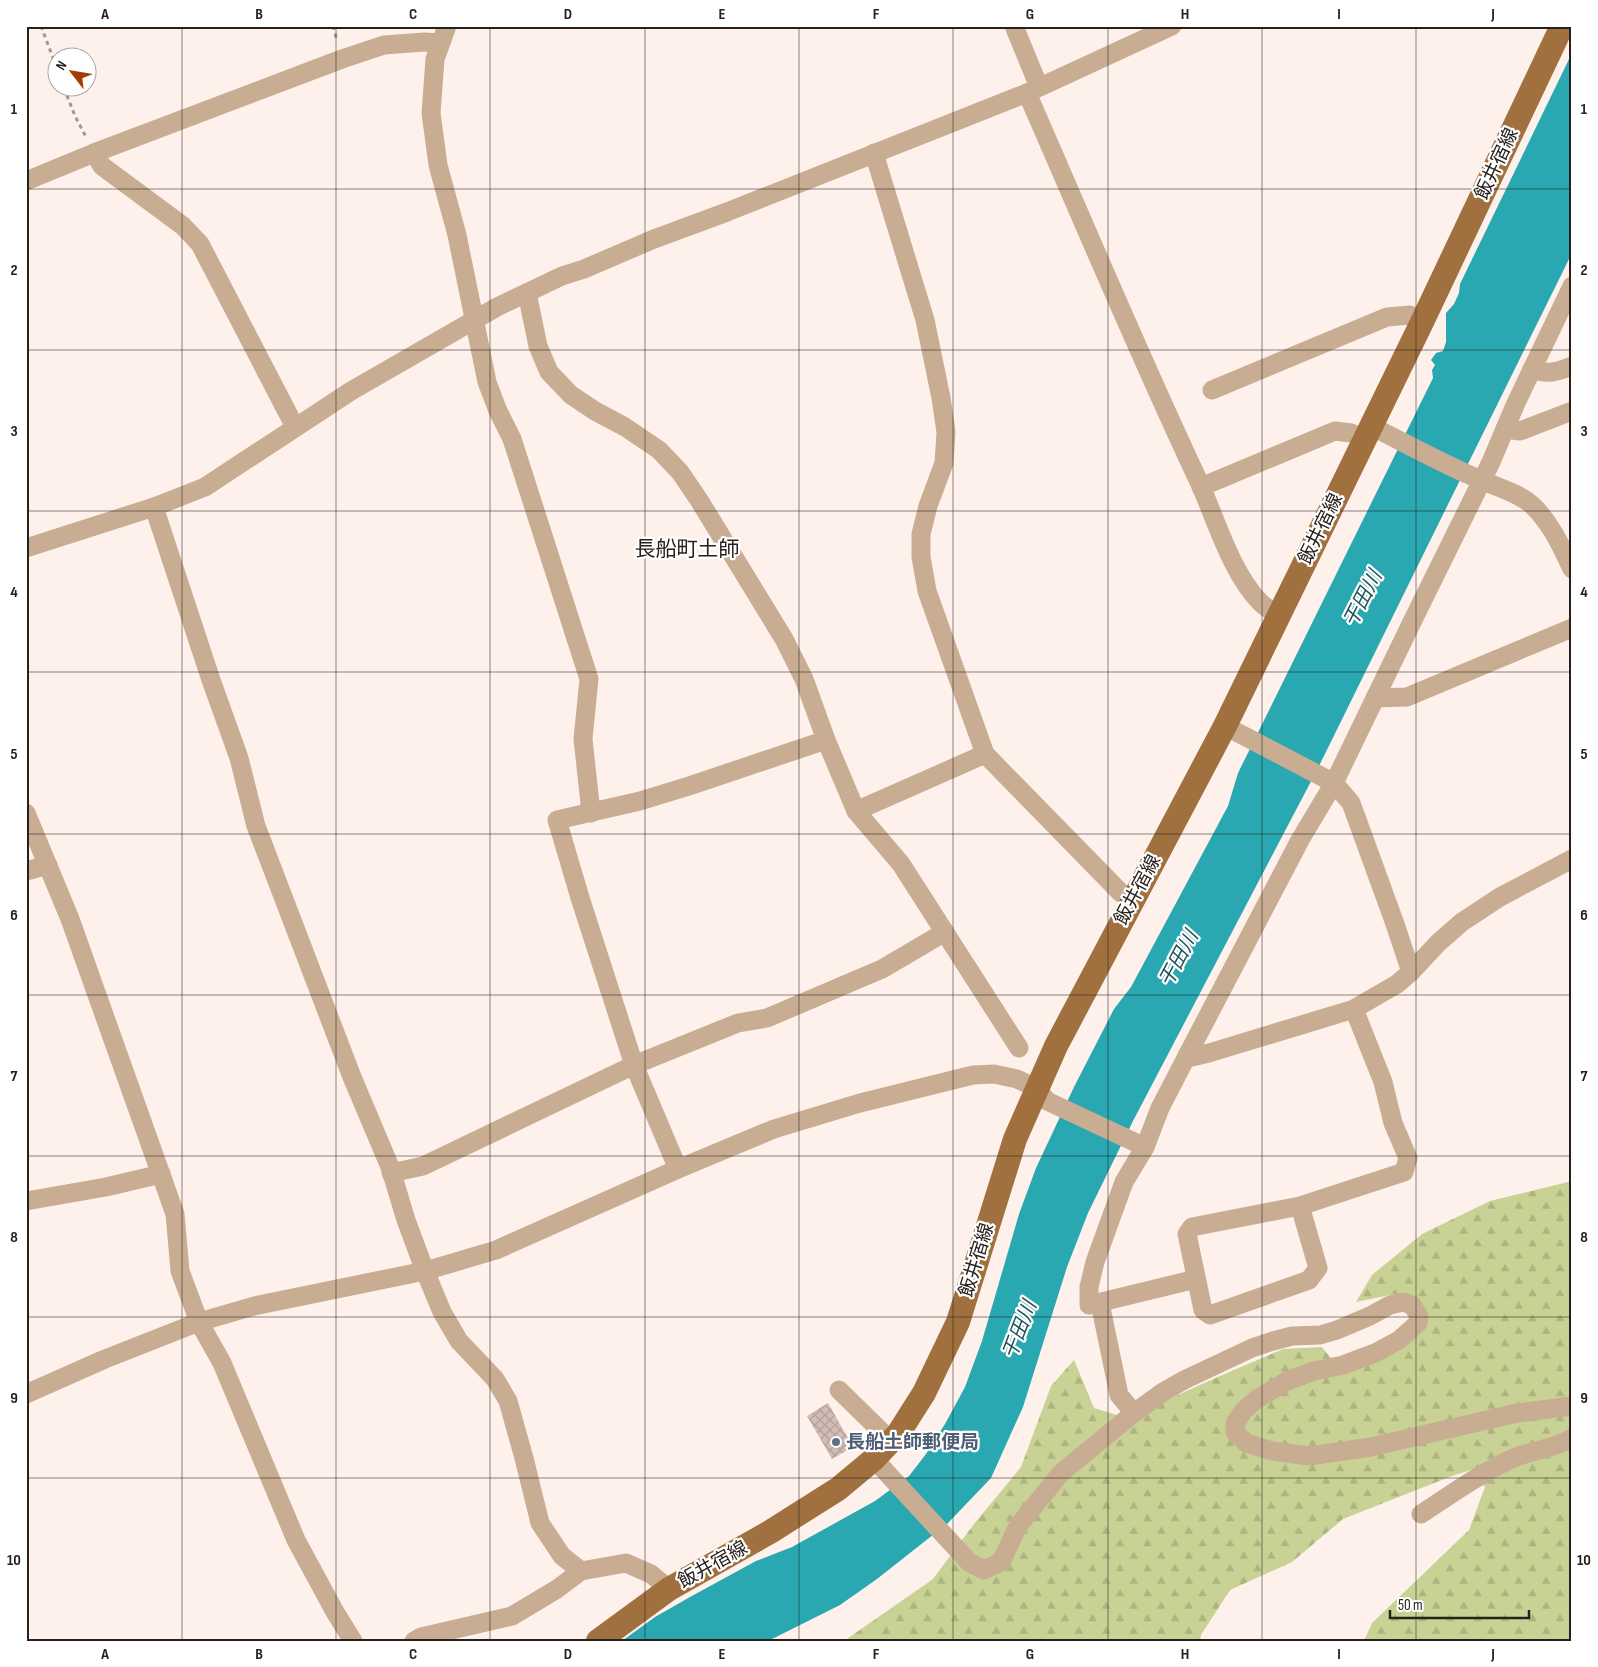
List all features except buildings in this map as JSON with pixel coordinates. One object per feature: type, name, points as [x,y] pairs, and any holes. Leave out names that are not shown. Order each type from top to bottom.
[{"type":"main road","name":"飯井宿線","points":[[598,1641],[669,1589],[770,1532],[838,1489],[874,1459],[898,1434],[924,1393],[958,1322],[1015,1139],[1042,1094],[1056,1046],[1133,900],[1233,730],[1278,616],[1375,433],[1423,320],[1562,26]]},
{"type":"street","points":[[1014,26],[1033,90],[1170,423],[1201,486],[1228,550],[1250,590],[1261,603],[1278,616]]},
{"type":"street","points":[[26,548],[154,506],[205,487],[351,391],[475,320],[527,292],[562,276],[584,269],[654,239],[727,212],[1033,90],[1172,26]]},
{"type":"street","points":[[26,181],[342,58],[384,45],[424,42],[443,35]]},
{"type":"street","points":[[443,35],[435,59],[432,113],[438,165],[458,235],[487,382],[498,411],[512,439],[589,679],[583,739],[591,813]]},
{"type":"street","points":[[94,153],[102,166],[183,226],[200,244],[295,427]]},
{"type":"street","points":[[874,153],[925,320],[946,432],[944,463],[928,506],[921,534],[921,557],[927,592],[985,754],[1121,893],[1133,900]]},
{"type":"street","points":[[527,292],[538,346],[548,372],[571,395],[659,450],[680,472],[699,500],[784,639],[804,679],[826,740],[856,811],[902,864],[1019,1048]]},
{"type":"street","points":[[1196,1280],[1089,1305],[1089,1287],[1095,1262],[1140,1144],[1375,698],[1570,293]]},
{"type":"street","points":[[1212,390],[1387,317],[1410,315],[1423,320]]},
{"type":"street","points":[[1532,369],[1540,372],[1554,373],[1572,366]]},
{"type":"street","points":[[1505,429],[1520,430],[1572,411]]},
{"type":"street","points":[[1201,486],[1336,431],[1375,433],[1530,503],[1546,521],[1560,542],[1572,569]]},
{"type":"street","points":[[154,506],[211,680],[239,758],[256,826],[352,1078],[391,1172],[425,1271],[442,1312],[459,1341],[495,1379],[508,1401],[540,1523],[562,1556],[581,1571]]},
{"type":"street","points":[[1375,698],[1407,697],[1572,628]]},
{"type":"street","points":[[1233,730],[1330,781],[1350,803],[1411,972]]},
{"type":"street","points":[[678,1169],[634,1065],[557,820],[640,801],[826,740]]},
{"type":"street","points":[[856,811],[985,754]]},
{"type":"street","points":[[26,813],[73,928],[175,1214],[180,1272],[198,1322],[222,1363],[296,1540],[353,1641]]},
{"type":"street","points":[[1188,1054],[1192,1057],[1209,1053],[1354,1009],[1397,984],[1462,922],[1500,897],[1572,859]]},
{"type":"street","points":[[26,871],[48,865]]},
{"type":"street","points":[[391,1172],[423,1166],[634,1065],[738,1023],[767,1018],[816,998],[882,969],[945,932]]},
{"type":"street","points":[[1300,1206],[1318,1268],[1310,1280],[1210,1315],[1204,1310],[1187,1234],[1192,1227],[1300,1206],[1404,1172],[1408,1158],[1393,1123],[1382,1082],[1354,1009]]},
{"type":"street","points":[[26,1394],[198,1322],[254,1306],[425,1271],[496,1250],[678,1169],[774,1129],[860,1103],[973,1075],[994,1074],[1017,1079],[1042,1094],[1140,1144]]},
{"type":"street","points":[[26,1201],[106,1187],[161,1174]]},
{"type":"street","points":[[874,1459],[895,1484],[970,1562],[984,1570],[1001,1562],[1018,1526],[1061,1473],[1084,1452],[1163,1392],[1252,1348],[1273,1340],[1292,1336],[1320,1335],[1337,1330],[1390,1305],[1403,1302],[1412,1305],[1419,1316],[1418,1323],[1400,1340],[1375,1353],[1287,1381],[1257,1399],[1243,1411],[1234,1424],[1236,1432],[1246,1443],[1272,1451],[1309,1456],[1371,1447],[1517,1413],[1572,1406]]},
{"type":"street","points":[[1100,1303],[1119,1395],[1134,1413]]},
{"type":"street","points":[[839,1390],[891,1441]]},
{"type":"street","points":[[1421,1514],[1490,1470],[1514,1458],[1564,1443],[1572,1438]]},
{"type":"street","points":[[414,1641],[421,1637],[512,1616],[557,1589],[581,1571],[626,1563],[651,1574],[669,1589]]},
{"type":"path","points":[[40,26],[49,48]]},
{"type":"path","points":[[68,98],[94,153]]},
{"type":"green space","points":[[1572,1181],[1572,1641],[1364,1641],[1372,1623],[1469,1530],[1485,1487],[1471,1470],[1343,1519],[1292,1562],[1230,1590],[1201,1635],[1200,1641],[844,1641],[933,1579],[974,1524],[1021,1467],[1051,1386],[1074,1360],[1094,1408],[1127,1418],[1283,1349],[1322,1347],[1341,1371],[1425,1323],[1414,1301],[1395,1294],[1356,1302],[1372,1275],[1422,1234],[1490,1201]]},
{"type":"water","name":"干田川","points":[[1572,53],[1572,253],[1318,768],[1133,1121],[1088,1213],[1067,1267],[1023,1407],[991,1478],[948,1523],[877,1579],[840,1605],[768,1641],[622,1641],[655,1617],[690,1597],[756,1561],[792,1547],[875,1501],[909,1476],[945,1424],[965,1387],[982,1341],[1019,1214],[1036,1168],[1074,1087],[1114,1009],[1131,987],[1228,806],[1238,773],[1433,378],[1432,370],[1435,365],[1431,360],[1436,353],[1443,351],[1446,342],[1446,313],[1454,304],[1459,293],[1460,284]]},
{"type":"place","name":"長船土師郵便局","points":[[836,1442]]},
{"type":"district","name":"長船町土師","points":[[687,549]]}]
